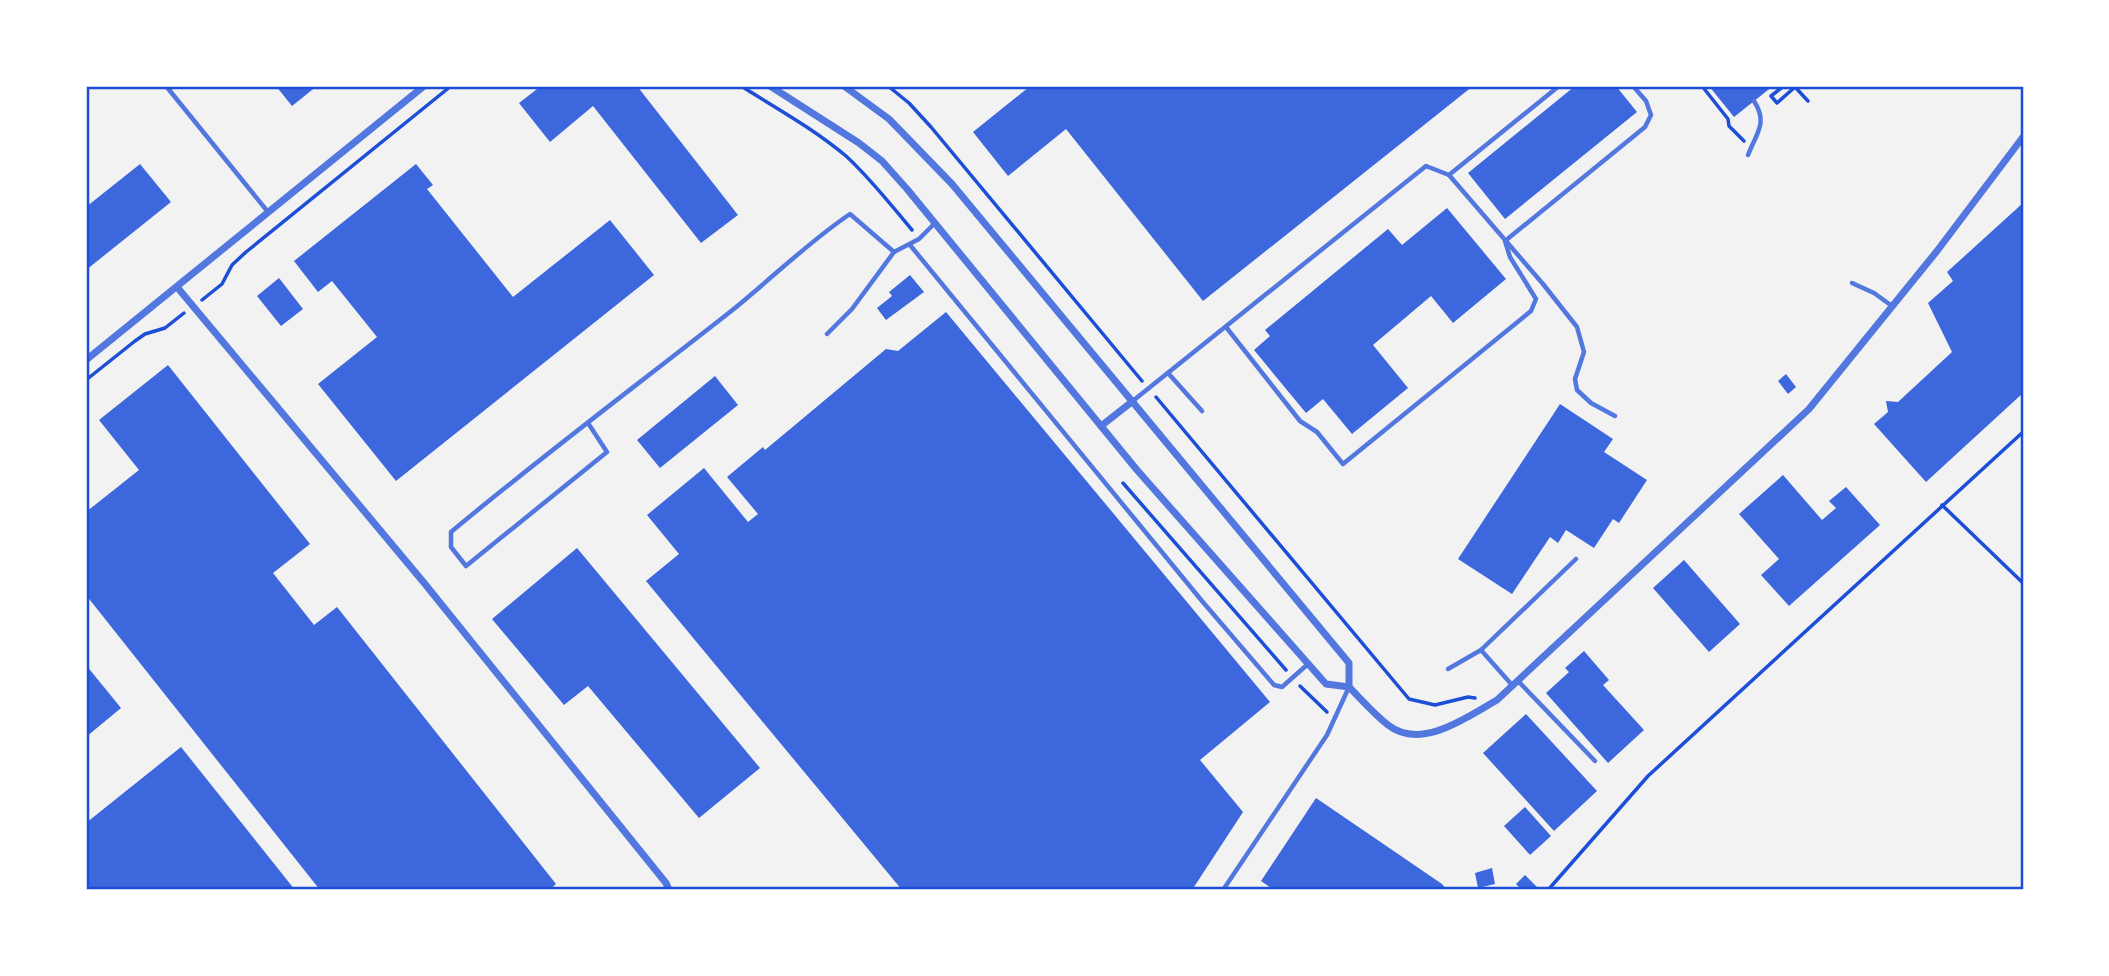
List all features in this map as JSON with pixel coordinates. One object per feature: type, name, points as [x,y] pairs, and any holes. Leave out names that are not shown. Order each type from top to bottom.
[{"type":"street","points":[[86,360],[424,86]]},
{"type":"street","points":[[770,86],[866,148],[881,161],[1137,470],[1326,684],[1349,687],[1390,727],[1421,736],[1459,722],[1497,700],[1809,409],[2023,137]]},
{"type":"street","points":[[844,86],[889,119],[952,184],[1349,663],[1349,687]]},
{"type":"street","points":[[177,287],[425,584],[667,886]]},
{"type":"street","points":[[1101,426],[1133,401]]},
{"type":"lane","points":[[166,86],[268,212]]},
{"type":"lane","points":[[1449,174],[1559,86]]},
{"type":"lane","points":[[1505,241],[1645,127],[1651,115],[1646,101],[1633,86]]},
{"type":"lane","points":[[1748,155],[1762,123],[1762,113],[1754,101]]},
{"type":"lane","points":[[1133,401],[1426,166],[1449,174],[1577,327],[1584,352],[1575,379],[1577,390],[1591,403],[1615,416]]},
{"type":"lane","points":[[588,424],[607,452],[466,566],[451,547],[451,533],[850,214],[894,252]]},
{"type":"lane","points":[[827,334],[852,309],[894,252],[909,245],[935,223]]},
{"type":"lane","points":[[1226,327],[1300,421],[1317,432],[1343,464],[1531,311],[1536,299],[1510,257],[1505,241]]},
{"type":"lane","points":[[909,245],[1274,685],[1282,687],[1308,664]]},
{"type":"lane","points":[[1852,283],[1874,293],[1892,306]]},
{"type":"lane","points":[[1168,373],[1202,411]]},
{"type":"lane","points":[[1448,669],[1481,650],[1576,559]]},
{"type":"lane","points":[[1481,650],[1595,761]]},
{"type":"lane","points":[[1223,890],[1327,735],[1349,687]]},
{"type":"path","points":[[86,380],[135,341],[145,334],[165,328],[222,284],[232,265],[246,252],[451,86]]},
{"type":"path","points":[[888,86],[909,103],[931,127],[1409,699],[1435,705],[1468,697],[1497,700]]},
{"type":"path","points":[[1702,86],[1728,119],[1729,126],[1751,147]]},
{"type":"path","points":[[1784,86],[1771,96],[1777,103],[1794,86],[1808,101]]},
{"type":"path","points":[[1548,890],[1648,776],[2023,432]]},
{"type":"path","points":[[1941,505],[2023,583]]},
{"type":"building","points":[[276,86],[317,86],[292,106]]},
{"type":"building","points":[[541,86],[637,86],[738,215],[701,243],[593,106],[550,142],[519,103]]},
{"type":"building","points":[[1028,86],[1473,86],[1203,301],[1066,129],[1008,176],[973,132]]},
{"type":"building","points":[[1575,86],[1616,86],[1637,112],[1505,219],[1468,173]]},
{"type":"building","points":[[1709,86],[1773,86],[1734,117]]},
{"type":"building","points":[[140,164],[171,202],[86,270],[86,207]]},
{"type":"building","points":[[416,164],[433,185],[427,189],[513,297],[610,220],[654,275],[396,481],[318,384],[377,337],[332,281],[318,292],[294,261]]},
{"type":"building","points":[[2023,203],[2023,393],[1926,482],[1874,424],[1888,412],[1886,401],[1898,402],[1952,352],[1928,303],[1953,281],[1947,272]]},
{"type":"building","points":[[1447,208],[1506,279],[1453,323],[1431,296],[1373,345],[1408,388],[1352,434],[1323,399],[1306,413],[1254,350],[1270,336],[1265,330],[1388,229],[1402,245]]},
{"type":"building","points":[[910,275],[924,292],[886,320],[877,308],[892,296],[889,292]]},
{"type":"building","points":[[279,278],[303,309],[281,326],[257,296]]},
{"type":"building","points":[[946,312],[1270,702],[1200,760],[1243,812],[1192,890],[902,890],[646,581],[679,554],[647,515],[704,468],[748,522],[758,514],[727,477],[763,447],[765,450],[886,349],[898,351]]},
{"type":"building","points":[[168,365],[310,544],[273,573],[314,625],[337,607],[556,884],[549,890],[320,890],[86,595],[86,512],[139,470],[99,420]]},
{"type":"building","points":[[1786,374],[1796,387],[1788,394],[1778,381]]},
{"type":"building","points":[[715,376],[738,405],[660,468],[637,440]]},
{"type":"building","points":[[1560,404],[1613,439],[1604,452],[1647,480],[1619,523],[1613,519],[1594,548],[1566,530],[1558,543],[1550,537],[1512,594],[1458,559]]},
{"type":"building","points":[[1783,475],[1822,520],[1836,508],[1829,501],[1846,487],[1880,525],[1789,606],[1761,575],[1779,559],[1739,514]]},
{"type":"building","points":[[577,548],[760,768],[699,818],[588,686],[564,705],[492,619]]},
{"type":"building","points":[[1684,560],[1740,624],[1709,652],[1653,588]]},
{"type":"building","points":[[1584,651],[1609,680],[1603,685],[1644,730],[1608,763],[1546,693],[1569,672],[1565,668]]},
{"type":"building","points":[[86,665],[121,708],[86,737]]},
{"type":"building","points":[[1526,714],[1597,791],[1554,831],[1483,753]]},
{"type":"building","points":[[181,747],[295,890],[86,890],[86,823]]},
{"type":"building","points":[[1316,798],[1447,890],[1274,890],[1261,881]]},
{"type":"building","points":[[1525,807],[1551,836],[1530,855],[1504,826]]},
{"type":"building","points":[[1492,868],[1495,884],[1478,888],[1475,873]]},
{"type":"building","points":[[1525,875],[1537,887],[1534,890],[1522,890],[1516,884]]}]
